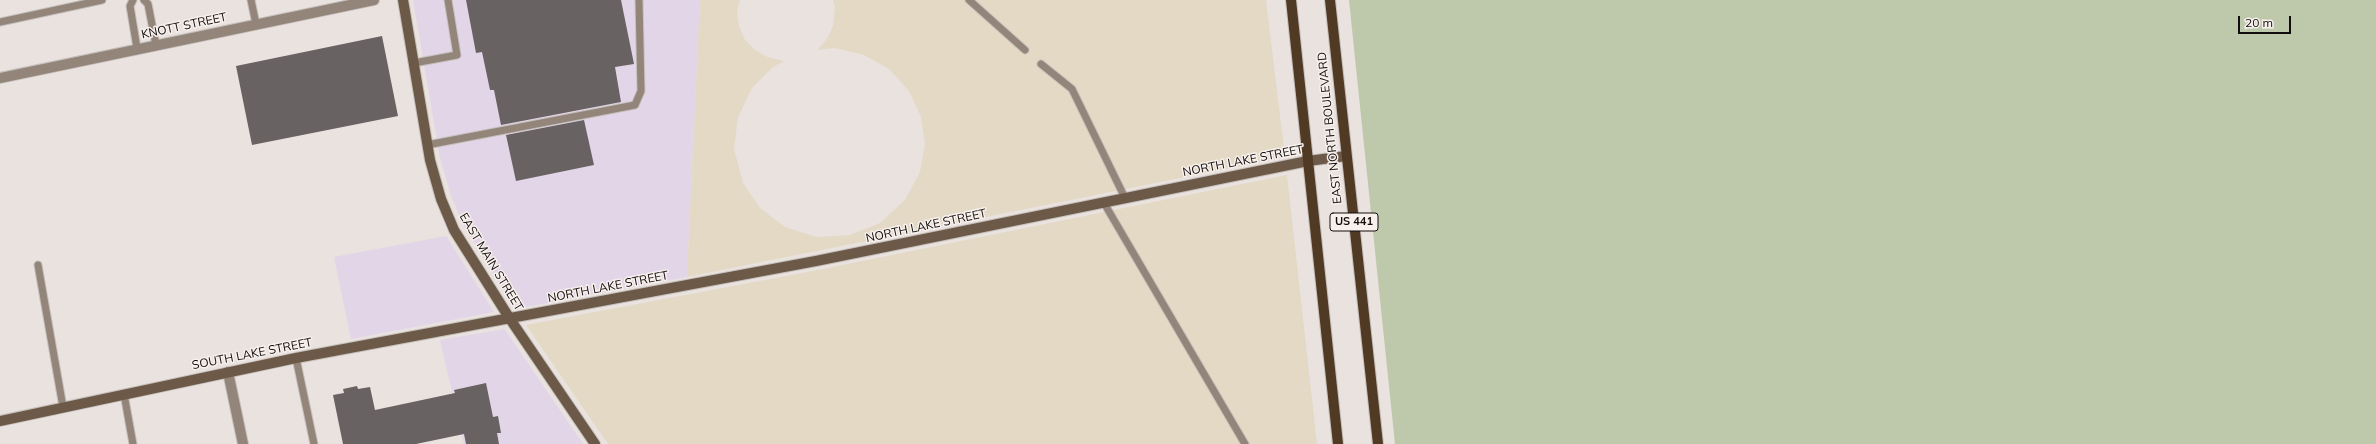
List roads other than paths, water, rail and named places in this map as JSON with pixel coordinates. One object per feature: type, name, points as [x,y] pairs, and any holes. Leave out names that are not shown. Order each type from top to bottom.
[{"type":"main road","name":"US 441","points":[[1290,0],[1338,444]]},
{"type":"main road","name":"EAST NORTH BOULEVARD","points":[[1330,0],[1378,444]]},
{"type":"street","name":"KNOTT STREET","points":[[0,78],[374,0]]},
{"type":"street","name":"EAST MAIN STREET","points":[[403,0],[427,145],[441,199],[454,230],[510,319],[595,444]]},
{"type":"street","name":"NORTH LAKE STREET","points":[[510,319],[816,262],[1308,161],[1346,156]]},
{"type":"street","name":"SOUTH LAKE STREET","points":[[0,420],[296,358],[510,319]]},
{"type":"street","points":[[228,372],[243,444]]},
{"type":"lane","points":[[0,22],[102,0]]},
{"type":"lane","points":[[133,0],[130,6],[138,48]]},
{"type":"lane","points":[[144,0],[148,4],[156,45]]},
{"type":"lane","points":[[251,0],[256,24]]},
{"type":"lane","points":[[414,63],[457,55],[448,0]]},
{"type":"lane","points":[[427,145],[635,105],[641,91],[639,0]]},
{"type":"lane","points":[[969,0],[1025,50]]},
{"type":"lane","points":[[1041,64],[1072,89],[1125,198]]},
{"type":"lane","points":[[1104,203],[1245,444]]},
{"type":"lane","points":[[38,265],[63,407]]},
{"type":"lane","points":[[296,358],[314,444]]},
{"type":"lane","points":[[124,394],[133,444]]}]
